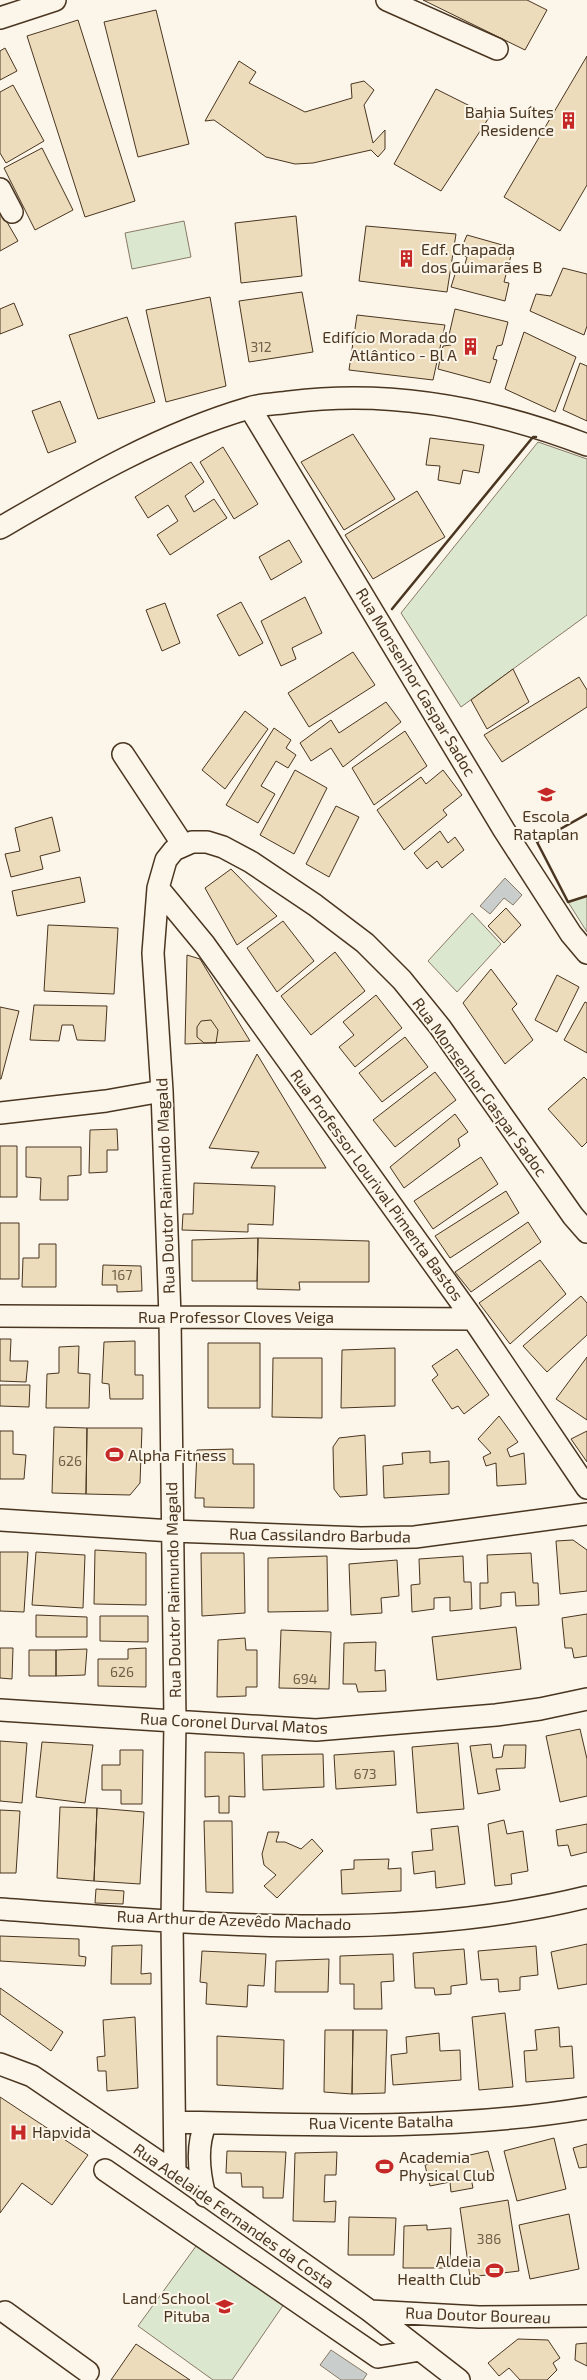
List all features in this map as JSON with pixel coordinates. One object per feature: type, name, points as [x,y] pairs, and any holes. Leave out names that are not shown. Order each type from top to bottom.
[{"type":"street","points":[[0,18],[55,0]]},
{"type":"street","points":[[387,0],[497,49]]},
{"type":"street","points":[[0,188],[12,212]]},
{"type":"street","points":[[0,528],[79,482],[165,439],[250,408],[318,398],[373,398],[429,402],[488,415],[587,445]]},
{"type":"street","name":"Rua Monsenhor Gaspar Sadoc","points":[[250,408],[504,830],[571,934],[587,952]]},
{"type":"street","points":[[123,754],[182,845],[174,850],[166,860],[158,888]]},
{"type":"street","name":"Rua Monsenhor Gaspar Sadoc","points":[[182,845],[207,842],[223,847],[251,862],[315,905],[364,943],[402,980],[440,1027],[572,1216],[587,1232]]},
{"type":"street","name":"Rua Doutor Raimundo Magald","points":[[158,888],[153,953],[162,1090],[170,1317],[175,1721],[172,1921],[175,2173]]},
{"type":"street","name":"Rua Professor Lourival Pimenta Bastos","points":[[158,888],[205,945],[473,1319],[587,1488]]},
{"type":"street","points":[[0,1113],[106,1101],[162,1090]]},
{"type":"street","name":"Rua Professor Cloves Veiga","points":[[0,1316],[473,1319]]},
{"type":"street","name":"Rua Cassilandro Barbuda","points":[[0,1520],[172,1531],[361,1538],[416,1537],[587,1514]]},
{"type":"street","name":"Rua Coronel Durval Matos","points":[[0,1710],[316,1730],[496,1716],[587,1699]]},
{"type":"street","name":"Rua Arthur de Azevêdo Machado","points":[[0,1909],[172,1921],[315,1926],[449,1920],[550,1906],[587,1897]]},
{"type":"street","points":[[0,2054],[32,2076]]},
{"type":"street","name":"Rua Adelaide Fernandes da Costa","points":[[0,2064],[32,2076],[175,2173],[370,2311],[459,2380]]},
{"type":"street","name":"Rua Vicente Batalha","points":[[175,2122],[409,2123],[481,2120],[559,2113],[587,2108]]},
{"type":"street","points":[[205,2196],[202,2185],[200,2152],[201,2133],[206,2123]]},
{"type":"street","points":[[105,2170],[378,2357],[420,2350]]},
{"type":"street","name":"Rua Doutor Boureau","points":[[370,2311],[479,2317],[587,2316]]},
{"type":"street","points":[[5,2312],[88,2372]]},
{"type":"green space","points":[[184,221],[191,257],[132,269],[125,233]]},
{"type":"green space","points":[[538,442],[587,459],[587,615],[461,707],[401,613]]},
{"type":"green space","points":[[587,896],[587,932],[568,902]]},
{"type":"green space","points":[[472,913],[501,944],[457,992],[428,961]]},
{"type":"green space","points":[[199,2242],[284,2304],[232,2380],[213,2380],[138,2326]]},
{"type":"shaded area","points":[[505,878],[522,895],[513,905],[504,898],[490,914],[480,906]]},
{"type":"shaded area","points":[[331,2350],[367,2374],[363,2380],[341,2380],[320,2365]]},
{"type":"building","points":[[423,0],[527,0],[547,10],[525,50]]},
{"type":"building","points":[[156,10],[189,144],[138,157],[104,22]]},
{"type":"building","points":[[78,20],[135,201],[85,217],[27,36]]},
{"type":"building","points":[[5,48],[17,71],[0,80],[0,51]]},
{"type":"building","name":"Bahia Suítes Residence","points":[[587,56],[587,185],[560,231],[504,197]]},
{"type":"building","points":[[239,61],[256,72],[249,83],[305,112],[352,98],[351,84],[364,81],[374,90],[364,105],[373,143],[385,130],[385,149],[378,157],[371,150],[313,163],[295,164],[266,157],[214,120],[205,121]]},
{"type":"building","points":[[13,85],[44,141],[6,163],[0,153],[0,92]]},
{"type":"building","points":[[436,89],[490,116],[441,191],[394,164]]},
{"type":"building","points":[[42,148],[73,210],[35,230],[4,168]]},
{"type":"building","points":[[0,210],[18,241],[0,251]]},
{"type":"building","points":[[296,216],[302,276],[241,283],[235,223]]},
{"type":"building","name":"Edf. Chapada dos Guimarães B","points":[[366,226],[456,234],[447,292],[359,281]]},
{"type":"building","points":[[467,235],[513,248],[504,282],[509,283],[505,301],[451,287],[456,271],[463,271],[467,257],[459,254]]},
{"type":"building","points":[[563,268],[587,274],[587,326],[584,335],[530,311],[536,294],[551,296]]},
{"type":"building","points":[[302,292],[313,352],[249,362],[239,301]]},
{"type":"building","points":[[210,297],[226,386],[166,402],[146,310]]},
{"type":"building","points":[[14,303],[23,325],[0,334],[0,309]]},
{"type":"building","name":"Edifício Morada do Atlântico - Bl A","points":[[455,309],[508,322],[502,345],[497,346],[493,359],[497,360],[490,383],[438,369],[443,346],[451,345],[455,335],[449,335]]},
{"type":"building","points":[[357,315],[445,325],[433,380],[349,370]]},
{"type":"building","points":[[127,317],[155,402],[98,419],[69,335]]},
{"type":"building","points":[[524,332],[576,357],[555,412],[505,389]]},
{"type":"building","points":[[580,363],[587,366],[587,421],[563,410]]},
{"type":"building","points":[[60,401],[76,442],[48,453],[32,411]]},
{"type":"building","points":[[353,434],[395,499],[344,530],[301,462]]},
{"type":"building","points":[[430,438],[484,445],[479,473],[463,470],[460,484],[438,480],[440,466],[426,465]]},
{"type":"building","points":[[223,447],[258,504],[234,519],[200,462]]},
{"type":"building","points":[[191,462],[204,482],[185,496],[194,512],[214,499],[227,518],[170,555],[157,535],[178,521],[168,505],[148,518],[135,497]]},
{"type":"building","points":[[417,491],[445,537],[373,579],[345,535]]},
{"type":"building","points":[[289,540],[302,562],[271,580],[259,557]]},
{"type":"building","points":[[305,597],[322,633],[292,648],[296,659],[281,666],[261,621]]},
{"type":"building","points":[[241,602],[263,643],[239,656],[217,615]]},
{"type":"building","points":[[165,603],[180,643],[162,651],[146,610]]},
{"type":"building","points":[[353,652],[375,685],[309,727],[288,693]]},
{"type":"building","points":[[513,669],[529,702],[487,729],[471,700]]},
{"type":"building","points":[[579,677],[587,690],[587,707],[502,762],[484,735]]},
{"type":"building","points":[[386,702],[401,722],[343,767],[331,748],[311,761],[300,743],[331,720],[339,733]]},
{"type":"building","points":[[245,711],[268,729],[225,789],[202,770]]},
{"type":"building","points":[[274,728],[291,740],[286,748],[296,755],[288,768],[276,761],[261,786],[275,794],[258,823],[226,805]]},
{"type":"building","points":[[405,731],[427,766],[374,805],[352,768]]},
{"type":"building","points":[[295,770],[327,788],[294,854],[260,835]]},
{"type":"building","points":[[443,770],[462,795],[443,810],[447,815],[404,850],[377,810],[421,777],[426,784]]},
{"type":"building","points":[[336,806],[359,817],[329,877],[306,864]]},
{"type":"building","points":[[52,817],[60,851],[40,856],[43,869],[11,877],[5,854],[20,851],[15,828]]},
{"type":"building","points":[[440,831],[448,843],[455,837],[464,850],[442,868],[437,861],[427,869],[414,853]]},
{"type":"building","points":[[231,869],[277,916],[237,945],[205,888]]},
{"type":"building","points":[[80,877],[85,902],[17,916],[12,891]]},
{"type":"building","points":[[506,908],[521,925],[504,943],[488,926]]},
{"type":"building","points":[[283,921],[314,961],[277,992],[247,948]]},
{"type":"building","points":[[48,925],[118,928],[114,994],[44,991]]},
{"type":"building","points":[[335,952],[365,991],[311,1035],[281,996]]},
{"type":"building","points":[[187,955],[200,959],[250,1041],[185,1044]]},
{"type":"building","points":[[491,969],[517,1004],[512,1009],[533,1040],[505,1064],[463,1003]]},
{"type":"building","points":[[557,975],[579,987],[557,1032],[535,1020]]},
{"type":"building","points":[[376,995],[402,1028],[355,1067],[339,1047],[354,1035],[343,1022]]},
{"type":"building","points":[[585,1002],[587,1003],[587,1053],[564,1040]]},
{"type":"building","points":[[34,1005],[107,1006],[105,1041],[77,1040],[73,1025],[62,1025],[59,1041],[30,1040]]},
{"type":"building","points":[[0,1007],[19,1011],[1,1079],[0,1079]]},
{"type":"building","points":[[211,1020],[218,1030],[216,1043],[204,1043],[197,1037],[197,1027],[201,1021]]},
{"type":"building","points":[[405,1037],[428,1067],[382,1102],[359,1073]]},
{"type":"building","points":[[257,1054],[326,1168],[251,1168],[259,1152],[209,1148]]},
{"type":"building","points":[[435,1072],[456,1100],[395,1147],[373,1120]]},
{"type":"building","points":[[584,1077],[587,1080],[587,1142],[582,1147],[548,1109]]},
{"type":"building","points":[[455,1114],[468,1132],[458,1139],[460,1146],[404,1188],[390,1167]]},
{"type":"building","points":[[117,1129],[118,1150],[107,1150],[107,1172],[89,1173],[90,1130]]},
{"type":"building","points":[[0,1146],[17,1146],[17,1197],[0,1197]]},
{"type":"building","points":[[26,1147],[81,1147],[81,1175],[68,1176],[68,1200],[40,1200],[41,1178],[26,1177]]},
{"type":"building","points":[[481,1157],[498,1184],[433,1229],[414,1201]]},
{"type":"building","points":[[194,1183],[275,1186],[273,1225],[248,1224],[248,1232],[182,1230],[183,1214],[193,1214]]},
{"type":"building","points":[[506,1191],[519,1213],[450,1258],[435,1236]]},
{"type":"building","points":[[528,1222],[541,1242],[471,1292],[455,1272]]},
{"type":"building","points":[[0,1223],[19,1223],[19,1279],[0,1279]]},
{"type":"building","points":[[258,1238],[369,1241],[369,1282],[299,1282],[300,1290],[257,1289]]},
{"type":"building","points":[[258,1238],[257,1281],[192,1281],[192,1240]]},
{"type":"building","points":[[39,1244],[56,1244],[56,1287],[22,1287],[23,1258],[39,1258]]},
{"type":"building","points":[[540,1260],[566,1294],[510,1344],[479,1303]]},
{"type":"building","points":[[103,1265],[141,1266],[142,1291],[117,1292],[117,1285],[102,1285]]},
{"type":"building","points":[[581,1296],[587,1303],[587,1335],[547,1372],[523,1346]]},
{"type":"building","points":[[0,1339],[11,1339],[10,1361],[28,1361],[26,1382],[0,1381]]},
{"type":"building","points":[[135,1341],[135,1375],[143,1375],[143,1399],[110,1399],[109,1384],[102,1383],[104,1342]]},
{"type":"building","points":[[208,1343],[260,1343],[260,1408],[208,1408]]},
{"type":"building","points":[[79,1346],[78,1373],[90,1374],[89,1408],[46,1408],[47,1374],[59,1373],[59,1347]]},
{"type":"building","points":[[395,1348],[395,1406],[341,1408],[342,1350]]},
{"type":"building","points":[[457,1349],[489,1395],[464,1414],[458,1406],[452,1409],[432,1380],[438,1375],[432,1366]]},
{"type":"building","points":[[587,1357],[587,1420],[556,1399]]},
{"type":"building","points":[[273,1358],[322,1358],[322,1418],[272,1417]]},
{"type":"building","points":[[0,1385],[30,1385],[29,1407],[0,1406]]},
{"type":"building","points":[[499,1416],[518,1442],[507,1449],[510,1457],[524,1453],[526,1484],[497,1486],[496,1463],[486,1466],[483,1457],[491,1453],[478,1439]]},
{"type":"building","points":[[54,1427],[87,1428],[86,1494],[52,1493]]},
{"type":"building","name":"Alpha Fitness","points":[[87,1428],[142,1428],[140,1483],[130,1495],[86,1494]]},
{"type":"building","points":[[0,1431],[13,1431],[13,1454],[26,1455],[24,1479],[0,1479]]},
{"type":"building","points":[[587,1431],[587,1462],[571,1439]]},
{"type":"building","points":[[365,1435],[367,1495],[340,1497],[334,1489],[333,1447],[339,1438]]},
{"type":"building","points":[[233,1449],[233,1464],[254,1464],[254,1508],[204,1507],[204,1498],[195,1498],[197,1450]]},
{"type":"building","points":[[430,1451],[430,1463],[449,1461],[449,1494],[384,1498],[383,1466],[403,1464],[402,1453]]},
{"type":"building","points":[[573,1540],[587,1550],[587,1591],[560,1594],[556,1541]]},
{"type":"building","points":[[95,1550],[146,1553],[146,1605],[94,1604]]},
{"type":"building","points":[[0,1552],[28,1552],[24,1612],[0,1611]]},
{"type":"building","points":[[36,1552],[85,1555],[83,1608],[32,1605]]},
{"type":"building","points":[[201,1553],[244,1553],[245,1613],[202,1616]]},
{"type":"building","points":[[531,1553],[533,1583],[538,1583],[539,1605],[516,1606],[515,1592],[501,1593],[501,1606],[480,1609],[480,1583],[488,1583],[487,1555]]},
{"type":"building","points":[[327,1556],[328,1611],[268,1612],[268,1558]]},
{"type":"building","points":[[463,1556],[464,1582],[471,1582],[472,1609],[450,1611],[450,1597],[434,1598],[434,1609],[412,1612],[411,1585],[420,1584],[419,1559]]},
{"type":"building","points":[[397,1560],[399,1596],[381,1598],[382,1613],[351,1615],[349,1564]]},
{"type":"building","points":[[587,1614],[587,1656],[574,1658],[572,1648],[565,1648],[562,1618]]},
{"type":"building","points":[[36,1615],[87,1617],[87,1637],[36,1637]]},
{"type":"building","points":[[100,1616],[148,1616],[148,1642],[100,1641]]},
{"type":"building","points":[[516,1627],[521,1669],[437,1680],[432,1637]]},
{"type":"building","points":[[281,1630],[331,1632],[329,1689],[279,1688]]},
{"type":"building","points":[[245,1638],[246,1650],[257,1650],[257,1687],[246,1687],[246,1696],[217,1697],[218,1640]]},
{"type":"building","points":[[376,1642],[375,1671],[385,1670],[386,1691],[358,1692],[356,1684],[343,1684],[344,1643]]},
{"type":"building","points":[[0,1648],[13,1648],[12,1679],[0,1678]]},
{"type":"building","points":[[146,1648],[146,1687],[98,1686],[98,1659],[128,1659],[128,1649]]},
{"type":"building","points":[[87,1649],[85,1675],[56,1676],[56,1650]]},
{"type":"building","points":[[29,1650],[56,1650],[56,1676],[29,1676]]},
{"type":"building","points":[[580,1729],[587,1759],[587,1796],[560,1802],[546,1736]]},
{"type":"building","points":[[0,1741],[27,1743],[22,1803],[0,1801]]},
{"type":"building","points":[[42,1742],[93,1745],[85,1803],[36,1797]]},
{"type":"building","points":[[458,1743],[464,1809],[417,1813],[412,1747]]},
{"type":"building","points":[[491,1744],[493,1758],[502,1757],[504,1745],[526,1745],[525,1768],[496,1769],[500,1790],[478,1794],[470,1746]]},
{"type":"building","points":[[120,1750],[143,1750],[142,1804],[121,1804],[121,1790],[102,1790],[102,1765],[120,1765]]},
{"type":"building","points":[[394,1751],[396,1785],[336,1789],[334,1755]]},
{"type":"building","points":[[205,1752],[244,1753],[245,1797],[229,1796],[229,1813],[219,1813],[219,1796],[205,1797]]},
{"type":"building","points":[[323,1754],[324,1787],[263,1790],[262,1755]]},
{"type":"building","points":[[60,1807],[97,1808],[94,1881],[57,1878]]},
{"type":"building","points":[[97,1808],[144,1812],[140,1884],[94,1881]]},
{"type":"building","points":[[0,1810],[20,1811],[16,1873],[0,1873]]},
{"type":"building","points":[[504,1820],[507,1834],[523,1831],[528,1871],[511,1874],[512,1884],[495,1886],[488,1824]]},
{"type":"building","points":[[204,1821],[232,1821],[233,1893],[206,1892]]},
{"type":"building","points":[[587,1824],[587,1852],[571,1856],[568,1845],[558,1846],[556,1830]]},
{"type":"building","points":[[458,1826],[465,1884],[436,1888],[435,1871],[414,1874],[412,1852],[433,1850],[431,1829]]},
{"type":"building","points":[[268,1832],[279,1832],[276,1842],[285,1842],[301,1849],[312,1839],[323,1851],[277,1898],[264,1886],[276,1875],[264,1865],[262,1854]]},
{"type":"building","points":[[389,1859],[388,1869],[401,1868],[401,1891],[342,1894],[341,1870],[354,1869],[354,1860]]},
{"type":"building","points":[[96,1889],[124,1891],[123,1904],[95,1903]]},
{"type":"building","points":[[0,1936],[79,1939],[79,1956],[86,1957],[85,1966],[0,1961]]},
{"type":"building","points":[[587,1944],[587,1984],[558,1989],[551,1952]]},
{"type":"building","points":[[142,1945],[141,1974],[151,1973],[151,1984],[111,1984],[112,1946]]},
{"type":"building","points":[[536,1946],[538,1975],[520,1977],[520,1990],[499,1992],[498,1979],[481,1980],[478,1951]]},
{"type":"building","points":[[464,1949],[467,1984],[451,1986],[451,1994],[435,1995],[434,1988],[415,1988],[413,1953]]},
{"type":"building","points":[[202,1951],[266,1954],[264,1986],[248,1985],[247,2007],[206,2004],[207,1983],[200,1982]]},
{"type":"building","points":[[393,1954],[394,1981],[381,1982],[382,2009],[354,2009],[354,1984],[340,1984],[340,1956]]},
{"type":"building","points":[[329,1959],[328,1992],[275,1992],[276,1961]]},
{"type":"building","points":[[0,1988],[63,2032],[51,2051],[0,2014]]},
{"type":"building","points":[[505,2013],[513,2087],[479,2090],[472,2017]]},
{"type":"building","points":[[135,2017],[138,2088],[107,2091],[106,2071],[98,2071],[97,2057],[105,2056],[103,2020]]},
{"type":"building","points":[[559,2027],[560,2047],[572,2046],[574,2078],[526,2082],[524,2051],[537,2050],[535,2030]]},
{"type":"building","points":[[325,2030],[353,2030],[352,2094],[324,2092]]},
{"type":"building","points":[[353,2030],[387,2030],[385,2093],[352,2094]]},
{"type":"building","points":[[439,2033],[440,2051],[460,2050],[461,2080],[393,2085],[391,2055],[407,2053],[406,2037]]},
{"type":"building","points":[[217,2036],[284,2040],[283,2089],[217,2085]]},
{"type":"building","points":[[0,2097],[88,2155],[52,2205],[22,2183],[0,2213]]},
{"type":"building","points":[[554,2138],[566,2189],[517,2201],[504,2151]]},
{"type":"building","points":[[587,2144],[587,2167],[579,2168],[573,2148]]},
{"type":"building","points":[[227,2151],[286,2152],[283,2198],[263,2198],[263,2187],[242,2187],[241,2173],[226,2173]]},
{"type":"building","points":[[488,2151],[494,2173],[471,2178],[473,2188],[451,2192],[450,2182],[430,2186],[425,2165]]},
{"type":"building","points":[[337,2152],[336,2175],[325,2175],[324,2202],[336,2201],[335,2222],[293,2221],[295,2153]]},
{"type":"building","points":[[508,2200],[519,2271],[470,2277],[460,2208]]},
{"type":"building","points":[[569,2214],[579,2269],[530,2279],[519,2225]]},
{"type":"building","points":[[349,2217],[396,2218],[394,2255],[348,2255]]},
{"type":"building","points":[[427,2225],[427,2230],[451,2228],[450,2268],[403,2268],[404,2226]]},
{"type":"building","points":[[518,2339],[548,2340],[560,2358],[553,2363],[557,2370],[547,2380],[520,2380],[509,2368],[499,2376],[488,2363]]},
{"type":"building","points":[[587,2343],[587,2366],[575,2360],[576,2344]]},
{"type":"building","points":[[136,2344],[190,2380],[111,2380]]},
{"type":"wall","points":[[392,609],[533,437],[536,437]]},
{"type":"wall","points":[[587,814],[537,842],[568,902],[587,896]]},
{"type":"place","name":"Bahia Suítes Residence","points":[[568,121]]},
{"type":"place","name":"Edf. Chapada dos Guimarães B","points":[[407,258]]},
{"type":"place","name":"Edifício Morada do Atlântico - Bl A","points":[[471,346]]},
{"type":"place","name":"Escola Rataplan","points":[[546,794]]},
{"type":"place","name":"Alpha Fitness","points":[[114,1455]]},
{"type":"place","name":"Hapvida","points":[[18,2132]]},
{"type":"place","name":"Academia Physical Club","points":[[385,2166]]},
{"type":"place","name":"Aldeia Health Club","points":[[495,2270]]},
{"type":"place","name":"Land School Pituba","points":[[224,2307]]}]
